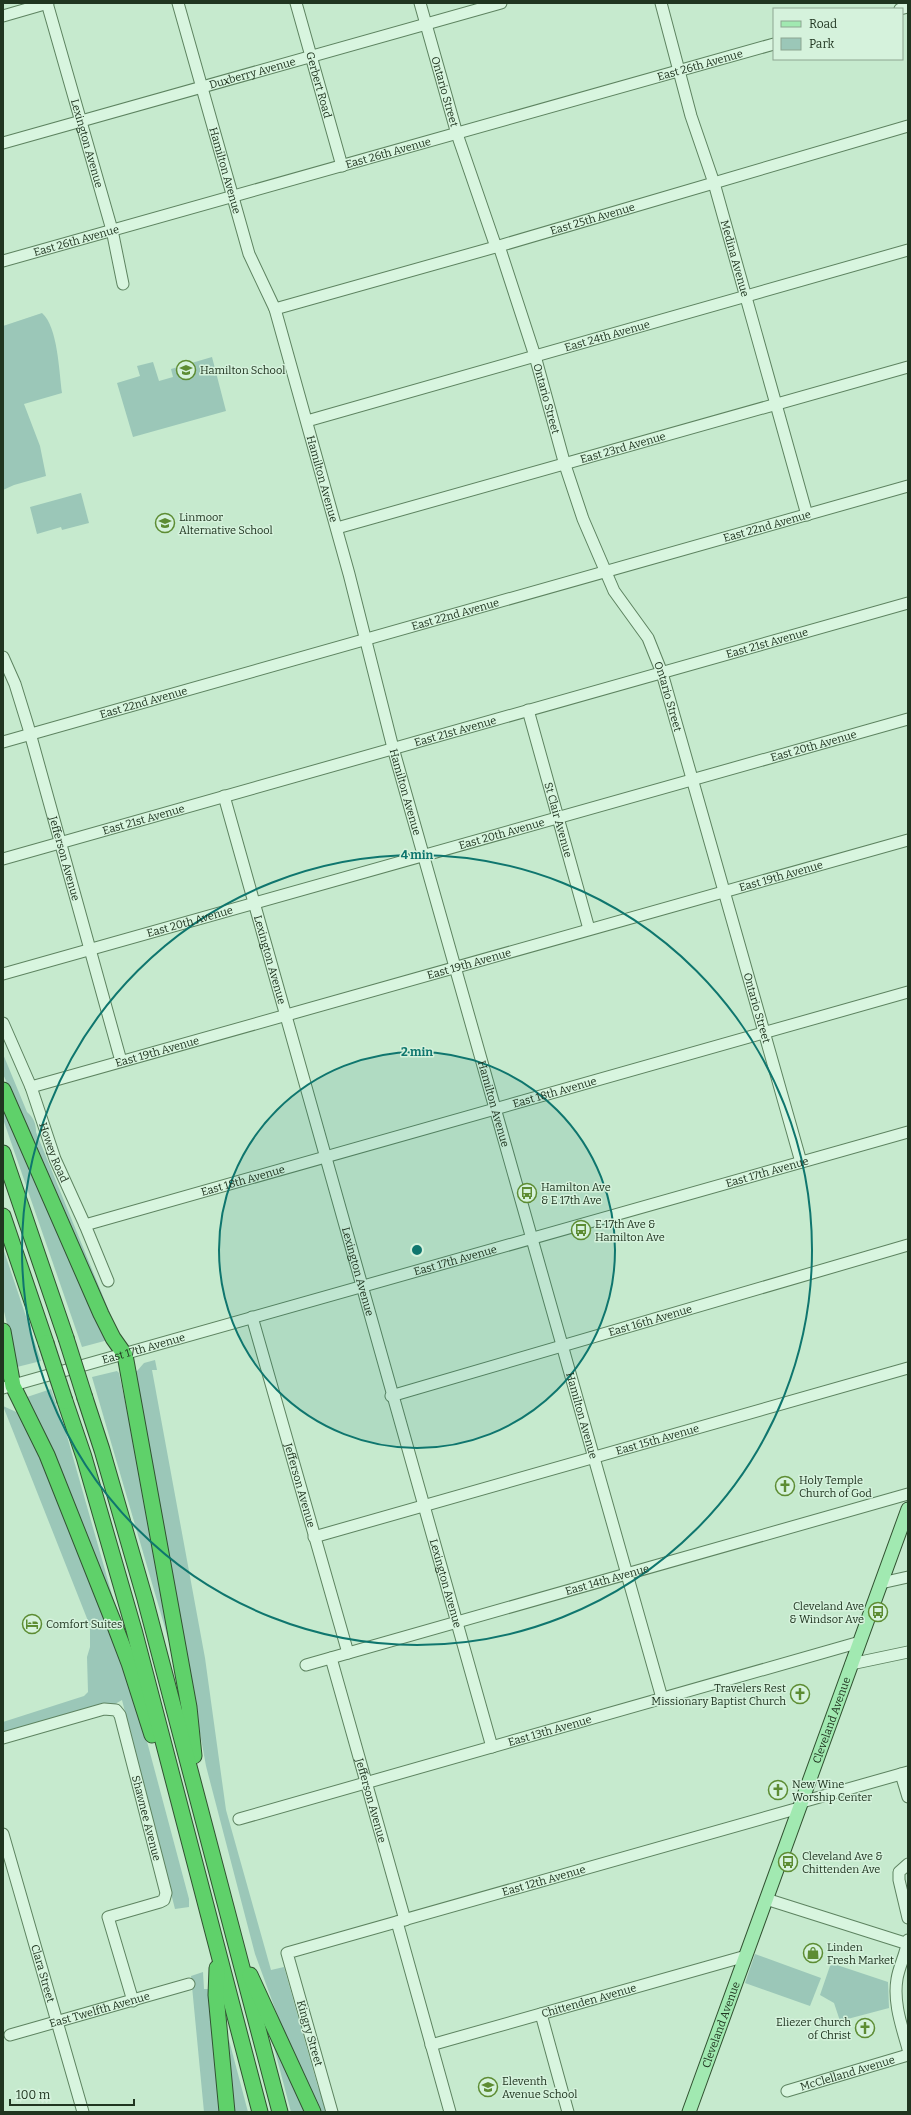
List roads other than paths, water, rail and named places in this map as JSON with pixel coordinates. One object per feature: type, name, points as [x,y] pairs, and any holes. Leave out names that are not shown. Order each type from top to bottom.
[{"type":"highway","points":[[3,1090],[101,1314],[113,1338],[125,1355],[189,1707],[194,1746],[193,1781]]},
{"type":"highway","points":[[3,1153],[66,1338],[102,1450],[145,1599],[280,2112]]},
{"type":"highway","points":[[3,1216],[84,1457],[132,1622],[260,2112]]},
{"type":"highway","points":[[4,1334],[8,1387],[28,1413],[50,1462],[129,1664],[156,1748],[175,1787]]},
{"type":"highway","points":[[3,1357],[4,1334]]},
{"type":"highway","points":[[236,1944],[269,2012],[278,2036],[313,2112]]},
{"type":"highway","points":[[217,1948],[216,1995],[227,2112]]},
{"type":"main road","name":"Cleveland Avenue","points":[[689,2112],[908,1509]]},
{"type":"street","points":[[3,16],[47,3]]},
{"type":"street","name":"Lexington Avenue","points":[[47,3],[112,230],[123,284]]},
{"type":"street","name":"Hamilton Avenue","points":[[178,3],[234,196],[249,254],[275,309],[307,421],[367,639],[393,748],[662,1698]]},
{"type":"street","name":"Gerbert Road","points":[[296,3],[342,166]]},
{"type":"street","name":"Ontario Street","points":[[420,3],[457,134],[498,247],[535,356],[565,465],[583,519],[614,591],[648,638],[662,673],[763,1034],[801,1162]]},
{"type":"street","name":"Duxberry Avenue","points":[[3,143],[501,3]]},
{"type":"street","name":"Medina Avenue","points":[[661,3],[691,116],[714,183],[807,515]]},
{"type":"street","name":"East 26th Avenue","points":[[3,261],[773,44]]},
{"type":"street","name":"East 25th Avenue","points":[[275,309],[498,247],[908,126]]},
{"type":"street","name":"East 24th Avenue","points":[[307,421],[908,250]]},
{"type":"street","name":"East 23rd Avenue","points":[[337,528],[565,465],[908,367]]},
{"type":"street","name":"East 22nd Avenue","points":[[3,742],[908,486]]},
{"type":"street","name":"East 21st Avenue","points":[[3,859],[908,603]]},
{"type":"street","name":"Jefferson Avenue","points":[[3,657],[16,684],[121,1061]]},
{"type":"street","name":"St Clair Avenue","points":[[528,710],[589,929]]},
{"type":"street","name":"East 20th Avenue","points":[[3,974],[908,719]]},
{"type":"street","name":"Lexington Avenue","points":[[224,796],[253,904],[492,1747]]},
{"type":"street","name":"East 19th Avenue","points":[[31,1087],[908,840]]},
{"type":"street","name":"East 18th Avenue","points":[[86,1225],[908,992]]},
{"type":"street","name":"Howey Road","points":[[3,1023],[31,1087],[55,1159],[86,1225],[108,1281]]},
{"type":"street","name":"East 17th Avenue","points":[[8,1387],[908,1132]]},
{"type":"street","name":"East 16th Avenue","points":[[392,1396],[908,1245]]},
{"type":"street","name":"Jefferson Avenue","points":[[252,1317],[348,1653]]},
{"type":"street","name":"East 15th Avenue","points":[[314,1537],[908,1368]]},
{"type":"street","name":"East 14th Avenue","points":[[306,1665],[908,1494]]},
{"type":"street","points":[[882,1583],[908,1577]]},
{"type":"street","name":"East 13th Avenue","points":[[239,1819],[860,1642]]},
{"type":"street","points":[[851,1664],[908,1652]]},
{"type":"street","name":"Jefferson Avenue","points":[[331,1658],[366,1783],[431,2045],[450,2112]]},
{"type":"street","name":"Shawnee Avenue","points":[[3,1738],[104,1709],[116,1710],[120,1715],[166,1893],[164,1900],[160,1902],[108,1917],[133,2001]]},
{"type":"street","points":[[905,1773],[908,1797]]},
{"type":"street","name":"East 12th Avenue","points":[[287,1953],[800,1805],[905,1773]]},
{"type":"street","name":"Clara Street","points":[[3,1834],[83,2112]]},
{"type":"street","points":[[908,1864],[899,1872],[899,1880],[908,1918]]},
{"type":"street","points":[[766,1898],[908,1944]]},
{"type":"street","points":[[908,1940],[897,1979],[896,1996],[898,2013],[908,2049]]},
{"type":"street","name":"Kingry Street","points":[[287,1953],[332,2112]]},
{"type":"street","name":"Chittenden Avenue","points":[[431,2045],[746,1956]]},
{"type":"street","name":"East Twelfth Avenue","points":[[10,2035],[189,1984]]},
{"type":"street","points":[[541,2014],[568,2112]]},
{"type":"street","name":"McClelland Avenue","points":[[787,2091],[908,2055]]},
{"type":"place","name":"Hamilton School","points":[[186,370]]},
{"type":"place","name":"Linmoor Alternative School","points":[[165,523]]},
{"type":"place","name":"Hamilton Ave & E 17th Ave","points":[[527,1193]]},
{"type":"place","name":"E 17th Ave & Hamilton Ave","points":[[581,1230]]},
{"type":"place","name":"Holy Temple Church of God","points":[[785,1486]]},
{"type":"place","name":"Cleveland Ave & Windsor Ave","points":[[878,1612]]},
{"type":"place","name":"Comfort Suites","points":[[32,1624]]},
{"type":"place","name":"Travelers Rest Missionary Baptist Church","points":[[800,1694]]},
{"type":"place","name":"New Wine Worship Center","points":[[778,1790]]},
{"type":"place","name":"Cleveland Ave & Chittenden Ave","points":[[788,1862]]},
{"type":"place","name":"Linden Fresh Market","points":[[813,1953]]},
{"type":"place","name":"Eliezer Church of Christ","points":[[865,2028]]},
{"type":"place","name":"Eleventh Avenue School","points":[[488,2087]]}]
